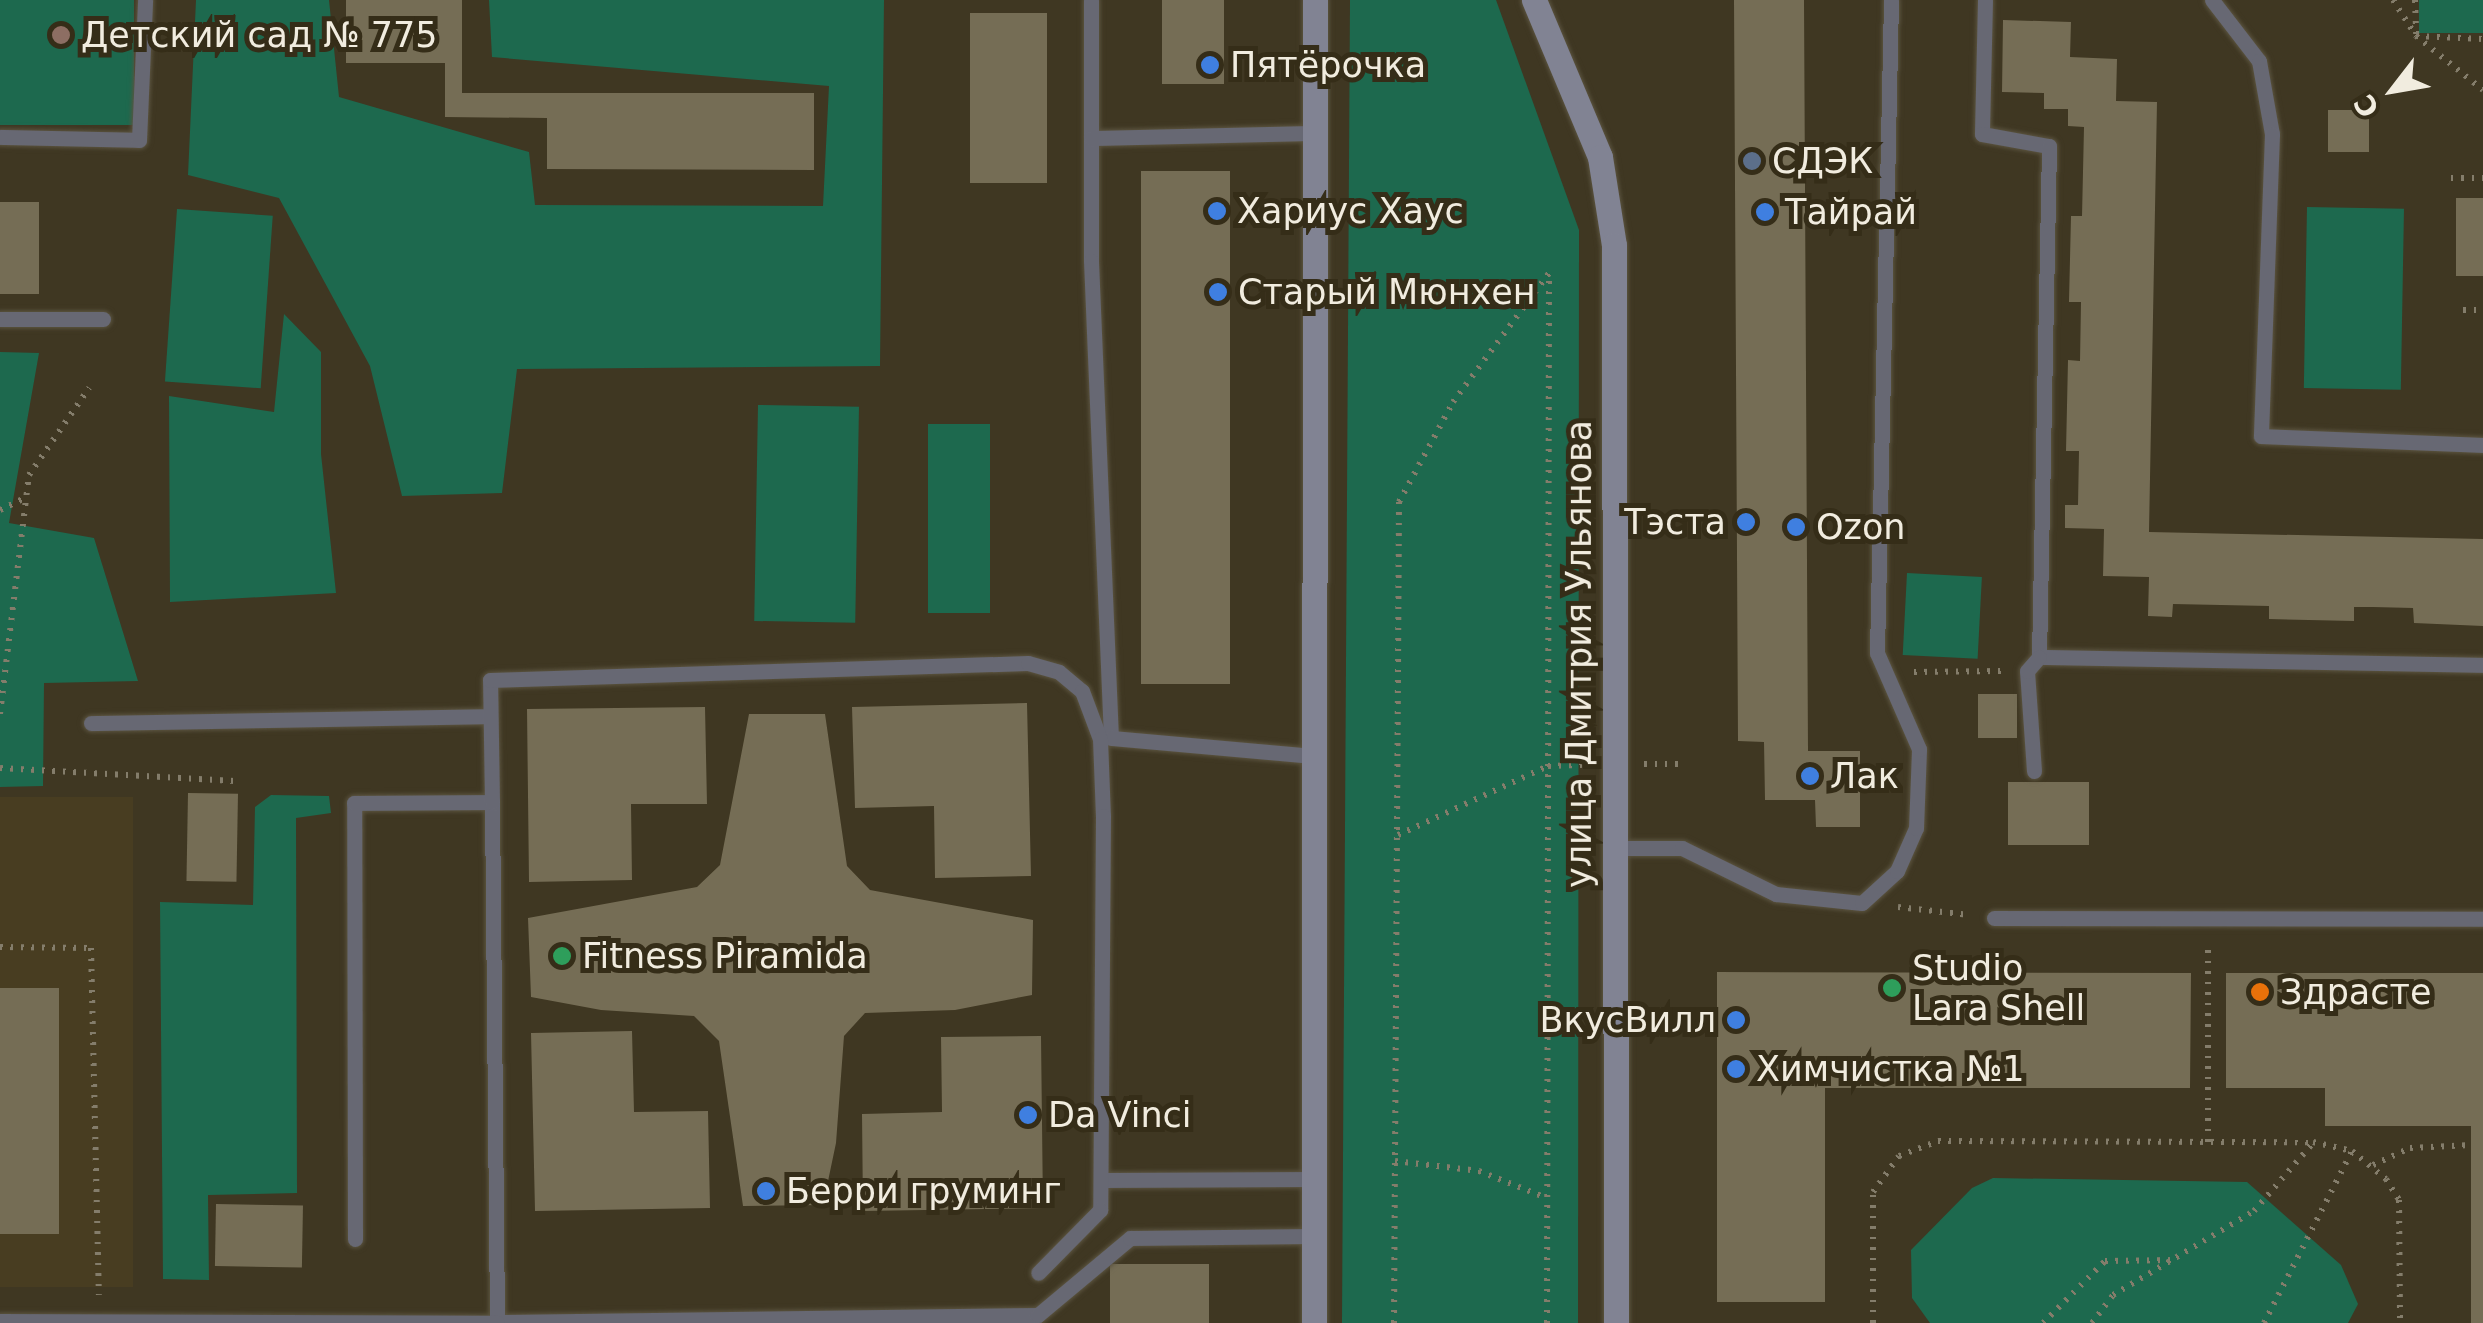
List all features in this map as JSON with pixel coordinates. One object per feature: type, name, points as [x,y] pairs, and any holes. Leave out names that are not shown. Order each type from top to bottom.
[{"type":"main road","points":[[1314,1323],[1315,0]]},
{"type":"main road","name":"улица Дмитрия Ульянова","points":[[1534,0],[1600,157],[1614,244],[1616,1323]]},
{"type":"lane","points":[[0,137],[139,140],[145,0]]},
{"type":"lane","points":[[1092,0],[1091,138],[1112,738],[1314,756]]},
{"type":"lane","points":[[1615,848],[1682,848],[1776,894],[1862,903],[1896,871],[1916,828],[1918,749],[1878,653],[1891,0]]},
{"type":"lane","points":[[1985,0],[1982,134],[2048,146],[2040,657],[2028,671],[2034,772]]},
{"type":"lane","points":[[2212,0],[2259,61],[2272,134],[2261,436],[2483,445]]},
{"type":"lane","points":[[1091,138],[1315,133]]},
{"type":"lane","points":[[0,319],[103,319]]},
{"type":"lane","points":[[2040,657],[2483,666]]},
{"type":"lane","points":[[497,1322],[490,680],[1028,663],[1060,672],[1082,690],[1100,739],[1100,1210],[1038,1272]]},
{"type":"lane","points":[[91,722],[490,716]]},
{"type":"lane","points":[[354,1238],[354,803],[492,802]]},
{"type":"lane","points":[[1994,918],[2483,919]]},
{"type":"lane","points":[[1102,1180],[1314,1179]]},
{"type":"lane","points":[[0,1321],[1038,1319],[1130,1238],[1314,1236]]},
{"type":"path","points":[[2394,0],[2416,36],[2483,90]]},
{"type":"path","points":[[2415,0],[2416,36]]},
{"type":"path","points":[[2416,36],[2483,39]]},
{"type":"path","points":[[2451,178],[2483,178]]},
{"type":"path","points":[[1394,1323],[1399,502],[1453,402],[1548,273],[1547,1323]]},
{"type":"path","points":[[2463,310],[2483,310]]},
{"type":"path","points":[[0,714],[29,476],[89,388]]},
{"type":"path","points":[[0,510],[26,498]]},
{"type":"path","points":[[1886,672],[2028,671]]},
{"type":"path","points":[[1398,835],[1548,766]]},
{"type":"path","points":[[0,768],[235,780]]},
{"type":"path","points":[[1862,903],[1994,918]]},
{"type":"path","points":[[0,947],[92,948],[97,1286],[106,1321]]},
{"type":"path","points":[[2208,973],[2208,1142]]},
{"type":"path","points":[[1873,1323],[1873,1192],[1885,1170],[1915,1147],[2208,1142],[2313,1142],[2352,1151],[2373,1165],[2399,1200],[2400,1323]]},
{"type":"path","points":[[2092,1323],[2109,1298],[2254,1211],[2313,1142]]},
{"type":"path","points":[[2373,1165],[2410,1148],[2471,1145]]},
{"type":"path","points":[[2264,1323],[2352,1151]]},
{"type":"path","points":[[1395,1161],[1479,1171],[1547,1198]]},
{"type":"path","points":[[2042,1323],[2104,1261],[2178,1260]]},
{"type":"shaded area","points":[[0,797],[133,797],[133,1287],[0,1287]]},
{"type":"green space","points":[[0,0],[134,0],[134,125],[0,125]]},
{"type":"green space","points":[[196,0],[329,0],[339,97],[529,152],[535,205],[823,206],[829,86],[492,57],[489,0],[884,0],[880,366],[517,369],[502,493],[402,496],[370,366],[279,198],[188,175]]},
{"type":"green space","points":[[1350,0],[1496,0],[1579,230],[1578,1323],[1342,1323]]},
{"type":"green space","points":[[2419,0],[2483,0],[2483,33],[2419,33]]},
{"type":"green space","points":[[2307,207],[2404,209],[2401,390],[2304,388]]},
{"type":"green space","points":[[177,209],[273,216],[261,388],[165,382]]},
{"type":"green space","points":[[284,314],[321,352],[321,454],[336,593],[170,602],[169,396],[274,412]]},
{"type":"green space","points":[[0,352],[39,353],[9,523],[94,538],[138,681],[44,683],[43,786],[0,787]]},
{"type":"green space","points":[[758,405],[859,407],[855,623],[754,621]]},
{"type":"green space","points":[[928,424],[990,424],[990,613],[928,613]]},
{"type":"green space","points":[[1907,573],[1982,577],[1978,659],[1903,655]]},
{"type":"green space","points":[[271,795],[329,796],[331,813],[296,818],[297,1193],[208,1195],[209,1280],[163,1279],[160,902],[253,905],[255,807]]},
{"type":"green space","points":[[1993,1178],[2247,1182],[2341,1265],[2358,1304],[2348,1323],[1930,1323],[1912,1298],[1911,1250],[1972,1188]]},
{"type":"building","points":[[346,0],[462,0],[462,93],[814,93],[814,170],[547,169],[547,118],[445,117],[445,63],[346,63]]},
{"type":"building","points":[[1162,0],[1224,0],[1224,84],[1162,84]]},
{"type":"building","points":[[1734,0],[1804,0],[1808,751],[1860,751],[1860,827],[1816,827],[1815,800],[1765,800],[1764,742],[1738,741]]},
{"type":"building","points":[[970,13],[1047,13],[1047,183],[970,183]]},
{"type":"building","points":[[2003,20],[2071,22],[2070,57],[2117,59],[2116,101],[2157,102],[2149,532],[2483,539],[2483,626],[2414,623],[2413,608],[2354,607],[2354,621],[2269,619],[2269,606],[2173,604],[2172,617],[2148,616],[2149,577],[2103,576],[2104,529],[2065,528],[2065,505],[2078,505],[2079,451],[2066,451],[2068,360],[2080,361],[2081,302],[2069,302],[2071,216],[2082,216],[2084,127],[2068,126],[2068,109],[2044,109],[2044,93],[2002,92]]},
{"type":"building","points":[[2328,110],[2369,110],[2369,152],[2328,152]]},
{"type":"building","points":[[1141,171],[1230,171],[1230,684],[1141,684]]},
{"type":"building","points":[[2456,198],[2483,198],[2483,276],[2456,276]]},
{"type":"building","points":[[0,202],[39,202],[39,294],[0,294]]},
{"type":"building","points":[[1978,694],[2017,694],[2017,738],[1978,738]]},
{"type":"building","points":[[1027,703],[1031,876],[935,878],[934,806],[855,808],[852,707]]},
{"type":"building","points":[[705,707],[707,804],[631,804],[632,880],[529,882],[527,709]]},
{"type":"building","points":[[749,714],[825,714],[847,866],[870,890],[1033,920],[1032,995],[955,1010],[865,1013],[844,1036],[836,1143],[823,1205],[743,1206],[719,1041],[694,1016],[601,1010],[531,997],[528,918],[697,887],[720,865]]},
{"type":"building","points":[[2008,782],[2089,782],[2089,845],[2008,845]]},
{"type":"building","points":[[188,793],[238,794],[236,882],[186,881]]},
{"type":"building","points":[[1717,972],[2191,973],[2190,1088],[1825,1088],[1825,1302],[1717,1302]]},
{"type":"building","points":[[2226,973],[2483,973],[2483,1323],[2471,1323],[2471,1126],[2325,1126],[2325,1088],[2226,1088]]},
{"type":"building","points":[[0,988],[59,988],[59,1234],[0,1234]]},
{"type":"building","points":[[632,1031],[634,1112],[708,1111],[710,1208],[535,1211],[531,1033]]},
{"type":"building","points":[[1041,1036],[1043,1208],[863,1211],[862,1114],[942,1112],[941,1037]]},
{"type":"building","points":[[216,1204],[303,1206],[302,1268],[215,1266]]},
{"type":"building","points":[[1110,1264],[1209,1264],[1209,1323],[1110,1323]]},
{"type":"place","name":"Детский сад № 775","points":[[61,35]]},
{"type":"place","name":"Пятёрочка","points":[[1210,65]]},
{"type":"place","name":"СДЭК","points":[[1752,161]]},
{"type":"place","name":"Хариус Хаус","points":[[1217,211]]},
{"type":"place","name":"Тайрай","points":[[1765,212]]},
{"type":"place","name":"Старый Мюнхен","points":[[1218,292]]},
{"type":"place","name":"Тэста","points":[[1746,522]]},
{"type":"place","name":"Ozon","points":[[1796,527]]},
{"type":"place","name":"Лак","points":[[1810,776]]},
{"type":"place","name":"Fitness Piramida","points":[[562,956]]},
{"type":"place","name":"Studio Lara Shell","points":[[1892,988]]},
{"type":"place","name":"Здрасте","points":[[2260,992]]},
{"type":"place","name":"ВкусВилл","points":[[1736,1020]]},
{"type":"place","name":"Химчистка №1","points":[[1736,1069]]},
{"type":"place","name":"Da Vinci","points":[[1028,1115]]},
{"type":"place","name":"Берри груминг","points":[[766,1191]]}]
